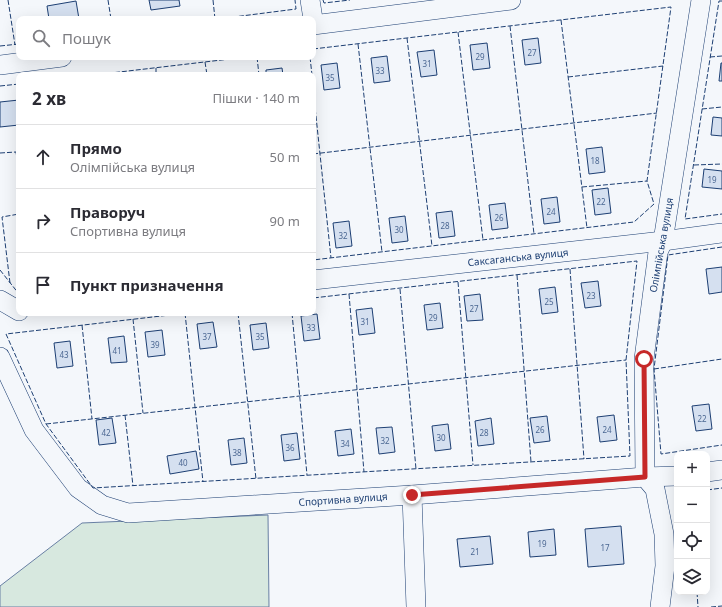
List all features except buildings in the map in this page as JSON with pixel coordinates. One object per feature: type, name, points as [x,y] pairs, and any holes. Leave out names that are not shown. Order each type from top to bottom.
[{"type":"street","points":[[310,0],[313,16]]},
{"type":"street","points":[[316,24],[511,0]]},
{"type":"street","name":"Олімпійська вулиця","points":[[645,477],[644,359],[658,252],[663,241],[701,0]]},
{"type":"street","points":[[0,65],[39,60]]},
{"type":"street","name":"Саксаганська вулиця","points":[[316,280],[663,241],[722,233]]},
{"type":"street","points":[[0,300],[16,309]]},
{"type":"street","name":"Спортивна вулиця","points":[[0,357],[34,430],[78,488],[102,505],[128,513],[674,476]]},
{"type":"street","points":[[710,472],[722,470]]},
{"type":"street","points":[[645,477],[655,489],[664,534],[665,566],[660,607]]},
{"type":"street","points":[[412,495],[416,607]]},
{"type":"shaded area","points":[[268,515],[269,607],[0,607],[0,586],[82,523]]},
{"type":"fence","points":[[8,0],[15,45]]},
{"type":"fence","points":[[108,0],[111,16]]},
{"type":"fence","points":[[213,0],[215,16]]},
{"type":"fence","points":[[241,16],[296,9],[295,0]]},
{"type":"fence","points":[[323,0],[324,3],[350,0]]},
{"type":"fence","points":[[722,1],[719,1],[685,219],[722,214]]},
{"type":"fence","points":[[316,49],[671,7],[647,181],[654,204],[634,222],[316,260]]},
{"type":"fence","points":[[561,20],[587,228]]},
{"type":"fence","points":[[510,26],[534,234]]},
{"type":"fence","points":[[458,32],[483,240]]},
{"type":"fence","points":[[407,38],[432,246]]},
{"type":"fence","points":[[0,46],[16,44]]},
{"type":"fence","points":[[358,44],[382,252]]},
{"type":"fence","points":[[710,57],[722,56]]},
{"type":"fence","points":[[120,72],[222,60]]},
{"type":"fence","points":[[257,60],[259,72]]},
{"type":"fence","points":[[310,60],[312,72]]},
{"type":"fence","points":[[205,62],[207,72]]},
{"type":"fence","points":[[568,77],[663,66]]},
{"type":"fence","points":[[0,86],[16,84]]},
{"type":"fence","points":[[702,109],[722,107]]},
{"type":"fence","points":[[316,154],[657,113]]},
{"type":"fence","points":[[316,116],[331,258]]},
{"type":"fence","points":[[0,153],[16,152]]},
{"type":"fence","points":[[694,165],[722,164]]},
{"type":"fence","points":[[582,187],[647,181]]},
{"type":"fence","points":[[10,283],[2,217],[16,215]]},
{"type":"fence","points":[[722,247],[668,255],[654,369],[661,454],[722,445]]},
{"type":"fence","points":[[161,316],[6,334],[46,424],[93,488],[630,456],[626,360],[637,261],[316,298]]},
{"type":"fence","points":[[570,269],[584,459]]},
{"type":"fence","points":[[0,270],[16,290]]},
{"type":"fence","points":[[517,275],[531,462]]},
{"type":"fence","points":[[458,282],[473,465]]},
{"type":"fence","points":[[400,289],[416,469]]},
{"type":"fence","points":[[349,294],[364,472]]},
{"type":"fence","points":[[185,316],[203,482]]},
{"type":"fence","points":[[238,316],[256,479]]},
{"type":"fence","points":[[292,316],[307,475]]},
{"type":"fence","points":[[133,319],[143,413]]},
{"type":"fence","points":[[82,325],[92,419]]},
{"type":"fence","points":[[654,369],[722,359]]},
{"type":"fence","points":[[46,424],[626,360]]},
{"type":"fence","points":[[125,415],[133,486]]},
{"type":"fence","points":[[710,490],[722,488]]},
{"type":"fence","points":[[697,595],[698,607]]},
{"type":"fence","points":[[711,607],[722,606]]},
{"type":"route","points":[[412,495],[645,477],[644,359]]}]
